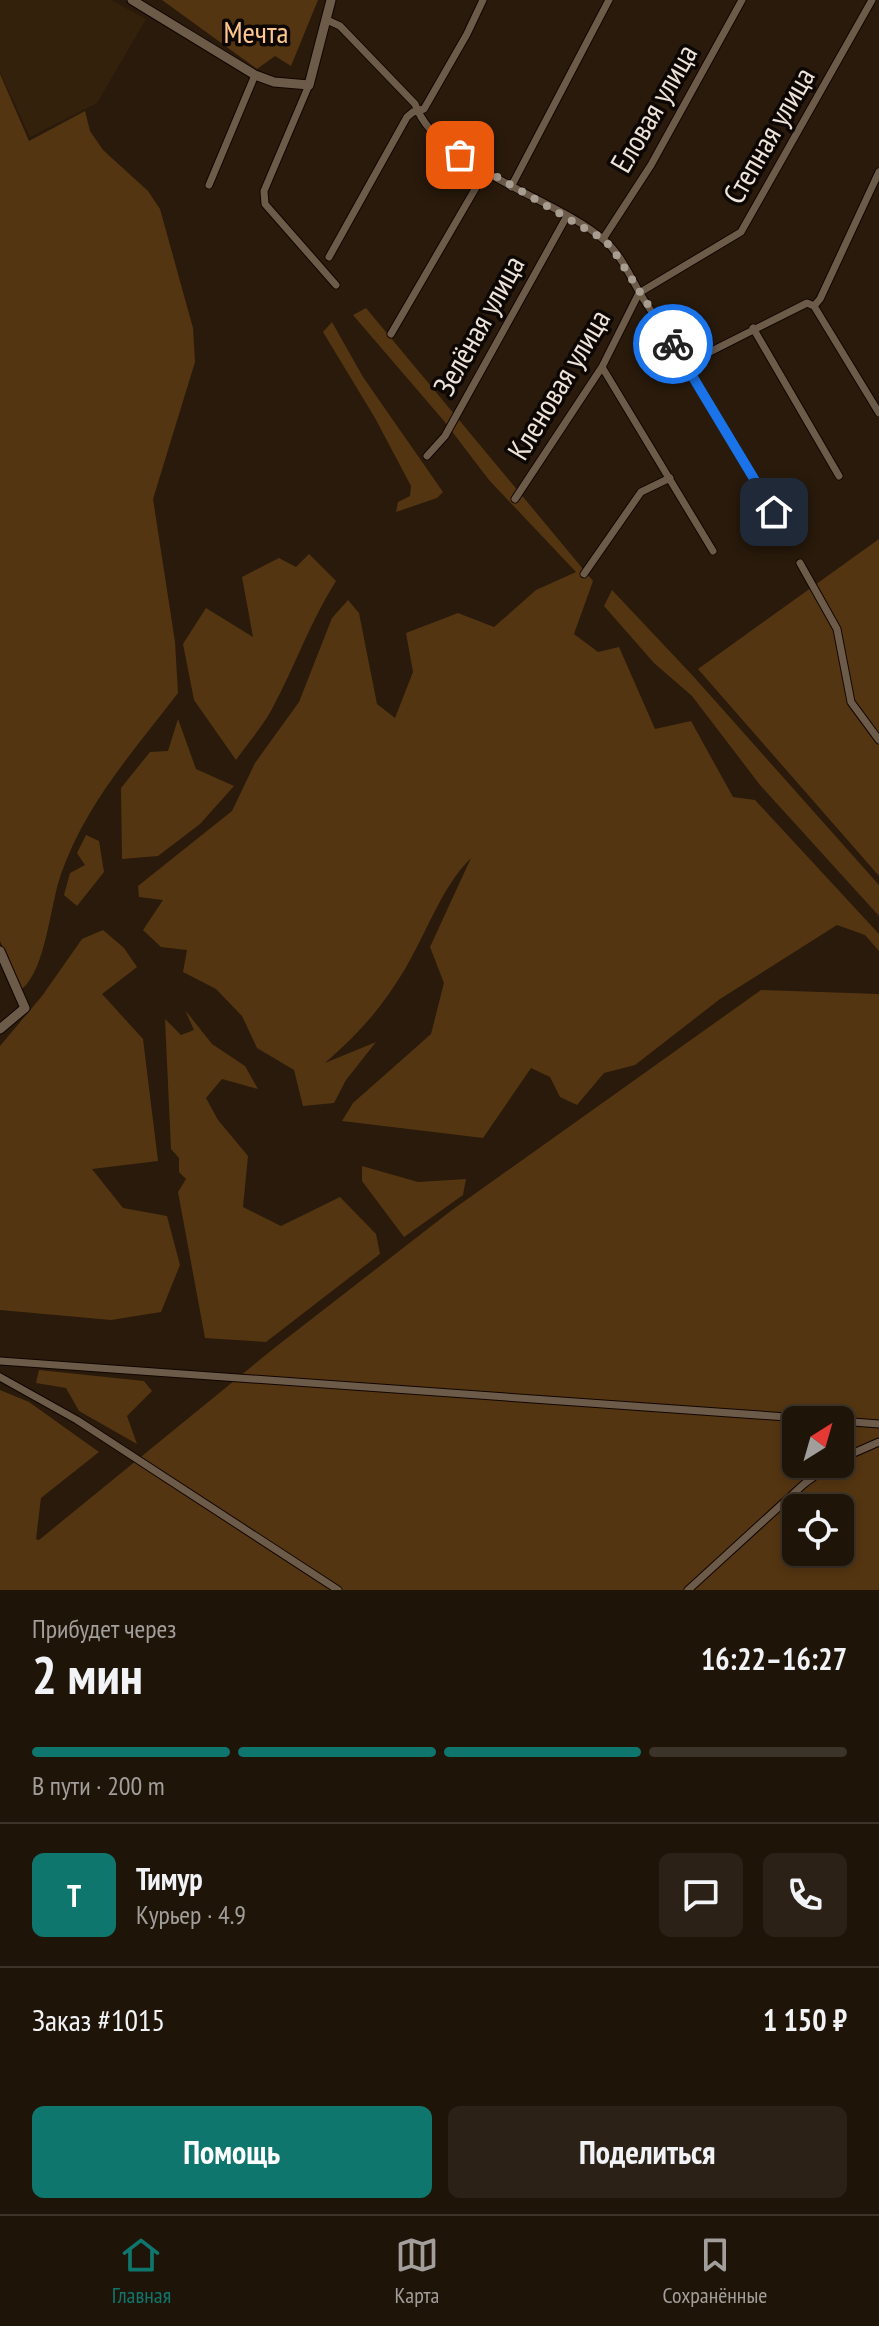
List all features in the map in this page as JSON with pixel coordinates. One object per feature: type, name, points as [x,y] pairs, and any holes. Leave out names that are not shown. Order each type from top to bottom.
[{"type":"street","points":[[132,0],[255,75],[274,82],[309,85]]},
{"type":"street","points":[[331,0],[309,85],[264,191],[265,204],[336,285]]},
{"type":"street","points":[[329,257],[407,117],[424,109],[483,0]]},
{"type":"street","points":[[511,187],[609,0]]},
{"type":"street","name":"Еловая улица","points":[[603,239],[651,165],[742,0]]},
{"type":"street","name":"Степная улица","points":[[639,293],[741,232],[872,0]]},
{"type":"street","points":[[327,20],[340,26],[415,104],[420,117],[460,155],[511,187],[567,216],[612,248],[686,364],[774,512]]},
{"type":"street","points":[[209,185],[255,75]]},
{"type":"street","points":[[391,334],[452,234],[485,172]]},
{"type":"street","points":[[814,306],[879,172]]},
{"type":"street","name":"Зелёная улица","points":[[427,456],[445,436],[567,216]]},
{"type":"street","name":"Кленовая улица","points":[[515,499],[602,367],[639,293]]},
{"type":"street","points":[[686,364],[807,303],[814,306],[879,413]]},
{"type":"street","points":[[753,328],[839,476]]},
{"type":"street","points":[[602,367],[713,551]]},
{"type":"street","points":[[584,574],[641,492],[670,478]]},
{"type":"street","points":[[800,563],[837,629],[851,702],[879,740]]},
{"type":"street","points":[[0,951],[25,1008],[0,1029]]},
{"type":"street","points":[[0,1361],[782,1417]]},
{"type":"street","points":[[0,1377],[77,1420],[338,1590]]},
{"type":"street","points":[[854,1422],[879,1424]]},
{"type":"street","points":[[854,1453],[879,1442]]},
{"type":"street","points":[[688,1590],[812,1478]]},
{"type":"shaded area","points":[[0,0],[111,0],[146,19],[97,103],[30,137],[0,72]]},
{"type":"green space","name":"Мечта","points":[[162,0],[318,0],[291,66],[275,56],[257,69]]},
{"type":"green space","points":[[0,74],[29,141],[85,111],[90,131],[103,150],[148,191],[160,209],[193,328],[195,362],[153,499],[175,642],[178,693],[112,779],[71,848],[57,887],[37,967],[22,989],[0,941]]},
{"type":"green space","points":[[366,308],[593,581],[574,634],[598,652],[619,647],[655,729],[691,721],[733,797],[755,800],[879,934],[879,951],[865,935],[837,925],[720,999],[635,1065],[604,1073],[577,1105],[560,1097],[550,1077],[531,1068],[483,1138],[342,1121],[353,1103],[431,1034],[444,983],[430,947],[471,858],[451,883],[413,955],[387,996],[360,1030],[325,1063],[376,1042],[346,1080],[334,1103],[303,1106],[294,1070],[257,1048],[242,1016],[216,989],[183,972],[187,950],[161,947],[143,930],[163,900],[139,897],[138,886],[232,811],[255,763],[299,702],[332,618],[348,600],[359,613],[377,704],[395,718],[413,672],[406,633],[458,613],[494,627],[536,590],[576,572],[489,480],[444,421],[353,315]]},
{"type":"green space","points":[[332,322],[363,377],[443,492],[437,498],[396,512],[398,502],[410,496],[411,486],[375,418],[323,332]]},
{"type":"green space","points":[[879,539],[879,876],[698,669]]},
{"type":"green space","points":[[309,554],[336,581],[272,709],[236,760],[194,700],[183,644],[206,608],[253,637],[242,577],[279,558],[296,567]]},
{"type":"green space","points":[[612,590],[879,885],[879,916],[760,785],[692,696],[654,663],[604,606]]},
{"type":"green space","points":[[178,719],[196,769],[234,786],[200,824],[158,856],[122,859],[121,788],[150,752],[168,751]]},
{"type":"green space","points":[[86,835],[99,841],[104,872],[77,906],[64,895],[70,873],[85,865],[77,853]]},
{"type":"green space","points":[[103,930],[124,948],[137,967],[102,994],[143,1039],[158,1161],[92,1169],[123,1208],[167,1216],[180,1265],[161,1312],[111,1320],[0,1310],[0,1046],[42,996],[82,939]]},
{"type":"green space","points":[[761,990],[879,994],[879,1590],[0,1590],[0,1390],[29,1402],[99,1452],[41,1498],[36,1539],[39,1540],[273,1349],[452,1210]]},
{"type":"green space","points":[[185,1010],[212,1044],[245,1066],[258,1089],[222,1079],[206,1098],[218,1120],[248,1156],[243,1207],[281,1226],[340,1197],[376,1234],[380,1254],[266,1342],[205,1338],[178,1192],[186,1179],[179,1172],[179,1158],[171,1149],[165,1019],[181,1035],[194,1030]]},
{"type":"green space","points":[[362,1166],[418,1182],[466,1179],[463,1195],[404,1237],[362,1181]]},
{"type":"green space","points":[[39,1370],[144,1381],[152,1391],[127,1416],[137,1444],[79,1411],[66,1388],[36,1383]]},
{"type":"way so far","points":[[460,155],[603,239],[612,248],[673,344]]},
{"type":"route","points":[[673,344],[774,512]]}]
